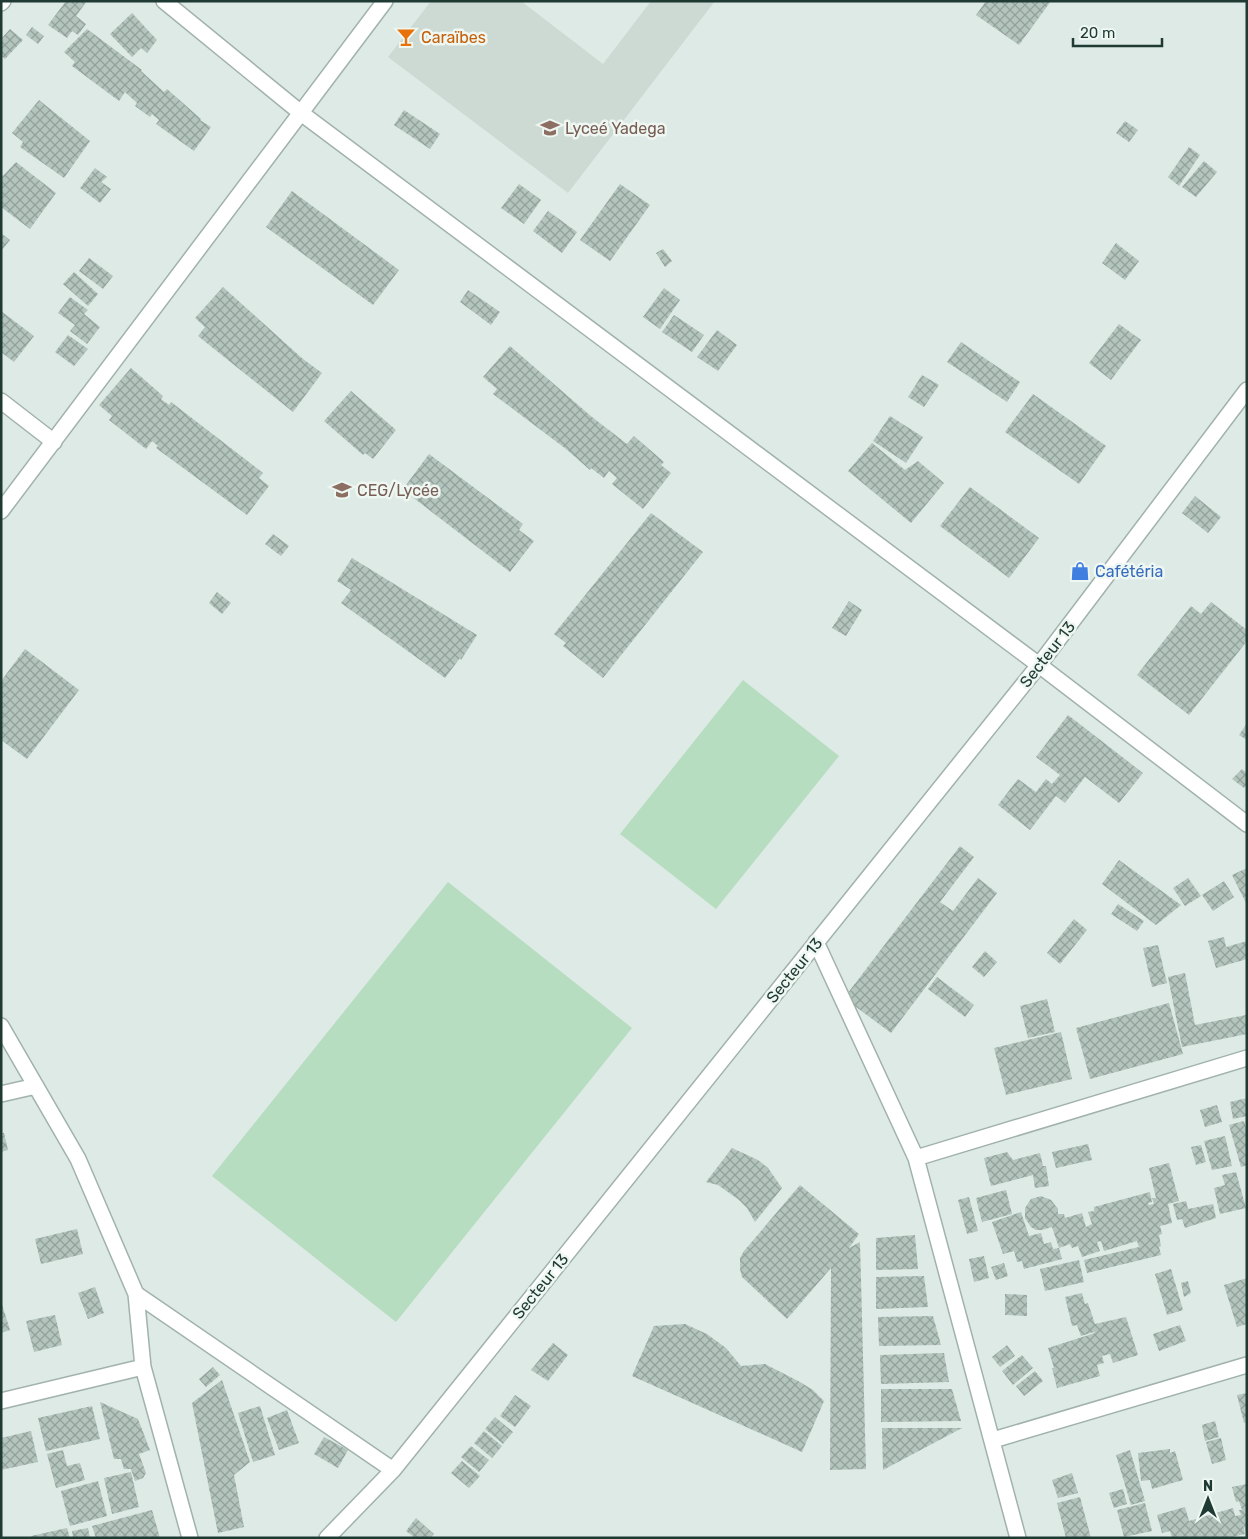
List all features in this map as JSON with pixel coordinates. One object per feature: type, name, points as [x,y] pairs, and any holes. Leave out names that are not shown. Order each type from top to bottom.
[{"type":"street","points":[[164,1],[301,113],[1039,665],[1247,824]]},
{"type":"street","points":[[1,511],[385,1]]},
{"type":"street","name":"Secteur 13","points":[[327,1538],[393,1470],[1039,665],[1247,390]]},
{"type":"street","points":[[1,401],[54,442]]},
{"type":"street","points":[[816,942],[916,1158],[1018,1538]]},
{"type":"street","points":[[1,1026],[78,1159],[136,1294],[144,1367],[190,1538]]},
{"type":"street","points":[[916,1158],[1247,1058]]},
{"type":"street","points":[[1,1094],[36,1086]]},
{"type":"street","points":[[136,1294],[393,1470]]},
{"type":"street","points":[[993,1440],[1247,1365]]},
{"type":"street","points":[[1,1400],[144,1367]]},
{"type":"shaded area","name":"Lyceé Yadega","points":[[431,1],[521,1],[603,64],[651,1],[715,1],[568,193],[388,57]]},
{"type":"green space","points":[[743,680],[839,756],[716,909],[620,834]]},
{"type":"green space","points":[[448,882],[632,1028],[396,1322],[212,1176]]},
{"type":"building","points":[[66,1],[87,1],[76,16],[86,24],[78,35],[72,31],[67,38],[48,25]]},
{"type":"building","points":[[986,1],[1051,1],[1019,45],[976,15]]},
{"type":"building","points":[[132,13],[157,40],[147,53],[141,48],[132,57],[110,34]]},
{"type":"building","points":[[32,27],[44,36],[38,44],[26,35]]},
{"type":"building","points":[[10,29],[23,40],[5,59],[1,56],[1,39]]},
{"type":"building","points":[[87,29],[142,70],[164,92],[167,89],[200,120],[211,127],[194,151],[156,124],[159,120],[152,114],[150,117],[135,106],[137,103],[125,92],[119,101],[72,66],[75,62],[64,52]]},
{"type":"building","points":[[39,100],[90,141],[64,178],[20,147],[23,142],[12,133]]},
{"type":"building","points":[[404,110],[440,134],[430,149],[394,125]]},
{"type":"building","points":[[1125,121],[1138,130],[1129,142],[1116,133]]},
{"type":"building","points":[[1189,147],[1200,155],[1179,186],[1168,177]]},
{"type":"building","points":[[1204,161],[1217,172],[1196,197],[1182,187]]},
{"type":"building","points":[[16,162],[56,193],[30,229],[1,207],[1,178]]},
{"type":"building","points":[[95,168],[107,177],[101,182],[111,189],[100,203],[80,188]]},
{"type":"building","points":[[519,184],[541,200],[524,224],[501,208]]},
{"type":"building","points":[[620,184],[650,205],[610,261],[580,240]]},
{"type":"building","points":[[292,191],[399,270],[373,305],[266,227]]},
{"type":"building","points":[[548,211],[577,232],[562,253],[533,231]]},
{"type":"building","points":[[1,233],[10,240],[2,250],[1,249]]},
{"type":"building","points":[[1116,243],[1139,261],[1125,280],[1102,263]]},
{"type":"building","points":[[663,249],[672,261],[665,267],[656,253]]},
{"type":"building","points":[[89,258],[113,276],[103,289],[79,271]]},
{"type":"building","points":[[74,272],[98,294],[88,306],[63,284]]},
{"type":"building","points":[[223,287],[303,359],[322,373],[293,412],[198,336],[205,327],[195,318]]},
{"type":"building","points":[[664,288],[680,300],[660,329],[643,317]]},
{"type":"building","points":[[468,290],[500,312],[491,325],[460,302]]},
{"type":"building","points":[[70,297],[88,310],[84,314],[100,327],[87,344],[70,331],[75,325],[58,313]]},
{"type":"building","points":[[1,311],[34,336],[14,362],[1,352]]},
{"type":"building","points":[[674,315],[704,335],[692,352],[662,332]]},
{"type":"building","points":[[1119,324],[1141,340],[1111,380],[1089,363]]},
{"type":"building","points":[[717,330],[737,345],[718,371],[697,357]]},
{"type":"building","points":[[68,335],[88,349],[74,366],[55,352]]},
{"type":"building","points":[[961,342],[1020,382],[1007,402],[947,362]]},
{"type":"building","points":[[510,346],[592,417],[627,444],[634,436],[664,462],[661,465],[671,473],[643,509],[612,484],[617,478],[609,471],[604,478],[591,468],[590,470],[566,449],[493,394],[497,389],[483,377]]},
{"type":"building","points":[[131,368],[163,396],[161,399],[169,405],[171,402],[263,473],[259,478],[269,486],[247,515],[156,448],[158,446],[152,441],[146,449],[109,420],[112,416],[99,405]]},
{"type":"building","points":[[922,375],[939,385],[924,407],[908,397]]},
{"type":"building","points":[[351,391],[396,430],[373,459],[365,453],[363,455],[324,421]]},
{"type":"building","points":[[1033,394],[1106,446],[1079,484],[1005,432]]},
{"type":"building","points":[[890,416],[923,437],[906,463],[873,441]]},
{"type":"building","points":[[872,443],[905,470],[918,461],[944,483],[911,523],[848,471]]},
{"type":"building","points":[[429,454],[523,524],[519,530],[534,541],[510,572],[411,496],[415,491],[406,485]]},
{"type":"building","points":[[970,487],[1039,538],[1009,578],[940,526]]},
{"type":"building","points":[[1195,496],[1221,517],[1208,533],[1182,513]]},
{"type":"building","points":[[651,513],[703,552],[603,678],[563,646],[566,643],[554,634]]},
{"type":"building","points":[[273,534],[289,546],[281,556],[265,544]]},
{"type":"building","points":[[352,558],[477,635],[461,660],[460,658],[445,678],[341,603],[351,590],[337,581]]},
{"type":"building","points":[[217,592],[231,603],[222,614],[209,603]]},
{"type":"building","points":[[849,601],[862,610],[846,636],[832,628]]},
{"type":"building","points":[[1211,602],[1247,630],[1247,641],[1189,715],[1137,675],[1191,606],[1201,614]]},
{"type":"building","points":[[25,649],[79,690],[27,759],[1,740],[1,681]]},
{"type":"building","points":[[1068,715],[1143,773],[1119,803],[1085,777],[1065,803],[1056,796],[1030,830],[998,805],[1018,779],[1036,792],[1046,779],[1052,784],[1060,775],[1036,757]]},
{"type":"building","points":[[1247,723],[1247,740],[1239,735]]},
{"type":"building","points":[[1242,769],[1247,773],[1247,784],[1244,788],[1232,779]]},
{"type":"building","points":[[960,846],[974,857],[940,902],[953,911],[978,878],[997,893],[891,1033],[844,998]]},
{"type":"building","points":[[1119,860],[1181,905],[1156,925],[1102,884]]},
{"type":"building","points":[[1247,868],[1247,905],[1232,875]]},
{"type":"building","points":[[1188,878],[1201,896],[1185,906],[1173,888]]},
{"type":"building","points":[[1224,881],[1234,897],[1213,911],[1202,895]]},
{"type":"building","points":[[1118,904],[1144,921],[1137,931],[1111,914]]},
{"type":"building","points":[[1074,919],[1087,930],[1060,964],[1047,953]]},
{"type":"building","points":[[1224,937],[1226,947],[1247,941],[1247,959],[1216,968],[1208,941]]},
{"type":"building","points":[[1158,945],[1167,983],[1152,987],[1143,948]]},
{"type":"building","points":[[985,951],[997,962],[984,977],[972,967]]},
{"type":"building","points":[[1185,973],[1195,1025],[1246,1015],[1247,1034],[1182,1047],[1168,977]]},
{"type":"building","points":[[937,977],[974,1005],[965,1017],[928,989]]},
{"type":"building","points":[[1047,999],[1055,1032],[1028,1038],[1020,1006]]},
{"type":"building","points":[[1169,1003],[1183,1054],[1090,1079],[1076,1028]]},
{"type":"building","points":[[1061,1032],[1072,1079],[1006,1095],[994,1048]]},
{"type":"building","points":[[1247,1098],[1247,1116],[1233,1119],[1230,1102]]},
{"type":"building","points":[[1217,1105],[1222,1122],[1205,1127],[1200,1110]]},
{"type":"building","points":[[1244,1121],[1247,1131],[1247,1165],[1241,1167],[1229,1125]]},
{"type":"building","points":[[1,1133],[4,1133],[8,1150],[1,1152]]},
{"type":"building","points":[[1225,1136],[1232,1166],[1212,1170],[1204,1141]]},
{"type":"building","points":[[1088,1144],[1092,1160],[1056,1168],[1052,1152]]},
{"type":"building","points":[[1201,1145],[1206,1162],[1196,1165],[1191,1147]]},
{"type":"building","points":[[732,1148],[758,1160],[768,1168],[782,1188],[755,1222],[747,1208],[739,1200],[718,1185],[706,1182]]},
{"type":"building","points":[[1007,1152],[1013,1160],[1040,1153],[1043,1166],[1046,1166],[1049,1186],[1035,1188],[1033,1175],[991,1186],[984,1158]]},
{"type":"building","points":[[1169,1163],[1179,1201],[1168,1204],[1172,1223],[1160,1226],[1162,1234],[1159,1235],[1161,1246],[1159,1247],[1161,1255],[1087,1273],[1084,1260],[1139,1247],[1137,1241],[1104,1251],[1101,1241],[1097,1242],[1100,1251],[1082,1257],[1078,1246],[1072,1248],[1070,1244],[1059,1248],[1052,1227],[1036,1230],[1031,1227],[1025,1218],[1025,1208],[1031,1199],[1041,1196],[1051,1200],[1058,1209],[1058,1214],[1064,1214],[1065,1218],[1082,1213],[1086,1227],[1092,1224],[1088,1212],[1094,1211],[1094,1207],[1150,1192],[1152,1202],[1148,1203],[1149,1205],[1154,1204],[1152,1198],[1156,1198],[1149,1168]]},
{"type":"building","points":[[1236,1172],[1246,1208],[1220,1214],[1214,1188],[1225,1185],[1222,1175]]},
{"type":"building","points":[[800,1185],[859,1234],[849,1248],[860,1242],[866,1469],[830,1470],[831,1268],[787,1319],[742,1277],[740,1269],[740,1258],[744,1251]]},
{"type":"building","points":[[1006,1190],[1012,1214],[982,1222],[976,1198]]},
{"type":"building","points":[[969,1197],[978,1231],[967,1234],[958,1200]]},
{"type":"building","points":[[1186,1201],[1188,1209],[1213,1204],[1216,1218],[1185,1228],[1182,1219],[1177,1220],[1173,1204]]},
{"type":"building","points":[[1021,1212],[1029,1236],[1041,1233],[1044,1244],[1051,1242],[1053,1249],[1059,1248],[1062,1259],[1024,1269],[1022,1261],[1017,1262],[1014,1251],[1003,1254],[992,1222]]},
{"type":"building","points":[[77,1229],[83,1254],[41,1264],[35,1239]]},
{"type":"building","points":[[915,1235],[918,1269],[876,1270],[876,1238]]},
{"type":"building","points":[[984,1256],[989,1278],[974,1282],[969,1259]]},
{"type":"building","points":[[1079,1260],[1084,1282],[1045,1291],[1040,1269]]},
{"type":"building","points":[[1004,1263],[1008,1276],[996,1280],[991,1267]]},
{"type":"building","points":[[1171,1269],[1183,1310],[1167,1315],[1155,1274]]},
{"type":"building","points":[[924,1276],[928,1307],[876,1309],[876,1277]]},
{"type":"building","points":[[1247,1278],[1247,1324],[1237,1327],[1224,1285]]},
{"type":"building","points":[[1188,1281],[1191,1293],[1184,1297],[1181,1283]]},
{"type":"building","points":[[95,1287],[104,1313],[88,1319],[78,1293]]},
{"type":"building","points":[[1082,1293],[1085,1304],[1088,1303],[1095,1324],[1126,1317],[1138,1355],[1113,1363],[1110,1354],[1102,1356],[1104,1363],[1097,1365],[1100,1376],[1057,1388],[1048,1348],[1095,1333],[1081,1336],[1077,1325],[1072,1326],[1065,1297]]},
{"type":"building","points":[[1005,1294],[1027,1295],[1027,1316],[1005,1315]]},
{"type":"building","points":[[1,1301],[10,1330],[1,1333]]},
{"type":"building","points":[[55,1315],[62,1345],[34,1352],[26,1321]]},
{"type":"building","points":[[933,1316],[941,1345],[879,1346],[878,1317]]},
{"type":"building","points":[[685,1324],[707,1334],[726,1348],[741,1366],[765,1364],[813,1390],[824,1401],[802,1452],[632,1376],[654,1326]]},
{"type":"building","points":[[1180,1325],[1186,1341],[1159,1351],[1153,1334]]},
{"type":"building","points":[[553,1343],[568,1355],[548,1381],[531,1370]]},
{"type":"building","points":[[1007,1345],[1015,1356],[1000,1367],[992,1357]]},
{"type":"building","points":[[944,1353],[949,1382],[881,1384],[880,1355]]},
{"type":"building","points":[[1022,1355],[1033,1368],[1013,1385],[1002,1371]]},
{"type":"building","points":[[213,1367],[220,1375],[206,1387],[199,1379]]},
{"type":"building","points":[[1035,1371],[1043,1381],[1024,1396],[1016,1386]]},
{"type":"building","points":[[222,1380],[250,1462],[234,1475],[244,1527],[218,1533],[192,1403]]},
{"type":"building","points":[[881,1389],[952,1389],[961,1421],[881,1422]]},
{"type":"building","points":[[1247,1393],[1247,1422],[1244,1423],[1237,1395]]},
{"type":"building","points":[[515,1395],[531,1406],[515,1427],[500,1416]]},
{"type":"building","points":[[100,1402],[138,1419],[150,1450],[139,1454],[146,1473],[143,1478],[135,1481],[131,1469],[124,1469],[121,1459],[114,1459]]},
{"type":"building","points":[[92,1406],[100,1439],[46,1451],[38,1418]]},
{"type":"building","points":[[260,1406],[275,1455],[253,1462],[238,1413]]},
{"type":"building","points":[[287,1410],[299,1443],[279,1450],[267,1418]]},
{"type":"building","points":[[495,1417],[513,1432],[503,1444],[485,1429]]},
{"type":"building","points":[[1215,1421],[1219,1437],[1205,1441],[1202,1425]]},
{"type":"building","points":[[882,1428],[962,1428],[883,1470]]},
{"type":"building","points":[[31,1431],[38,1462],[1,1470],[1,1438]]},
{"type":"building","points":[[484,1431],[502,1446],[492,1458],[474,1443]]},
{"type":"building","points":[[324,1437],[348,1450],[338,1468],[314,1454]]},
{"type":"building","points":[[1221,1438],[1226,1460],[1212,1464],[1206,1442]]},
{"type":"building","points":[[471,1446],[489,1460],[479,1472],[461,1457]]},
{"type":"building","points":[[1170,1449],[1170,1453],[1175,1451],[1183,1480],[1152,1489],[1150,1480],[1141,1481],[1138,1453]]},
{"type":"building","points":[[63,1450],[67,1466],[80,1463],[85,1480],[56,1488],[47,1454]]},
{"type":"building","points":[[1130,1450],[1145,1501],[1131,1505],[1116,1455]]},
{"type":"building","points":[[462,1461],[480,1476],[469,1488],[451,1473]]},
{"type":"building","points":[[131,1472],[139,1507],[112,1514],[104,1478]]},
{"type":"building","points":[[1072,1473],[1078,1493],[1058,1498],[1052,1480]]},
{"type":"building","points":[[98,1481],[107,1516],[70,1526],[61,1491]]},
{"type":"building","points":[[1247,1484],[1247,1536],[1243,1523],[1245,1534],[1228,1538],[1172,1538],[1170,1531],[1162,1533],[1157,1515],[1185,1507],[1189,1521],[1233,1508],[1235,1516],[1241,1515],[1239,1510],[1242,1510],[1239,1501],[1236,1502],[1232,1487]]},
{"type":"building","points":[[1123,1489],[1127,1504],[1114,1508],[1109,1493]]},
{"type":"building","points":[[1080,1497],[1091,1538],[1066,1538],[1057,1503]]},
{"type":"building","points":[[1145,1503],[1152,1531],[1124,1537],[1117,1510]]},
{"type":"building","points":[[152,1510],[160,1538],[96,1538],[92,1526]]},
{"type":"building","points":[[416,1518],[434,1534],[431,1538],[415,1538],[406,1531]]},
{"type":"building","points":[[67,1528],[70,1538],[32,1538],[31,1536]]},
{"type":"building","points":[[88,1528],[90,1538],[73,1538],[72,1531]]},
{"type":"place","name":"Caraïbes","points":[[406,37]]},
{"type":"place","name":"Lyceé Yadega","points":[[550,128]]},
{"type":"place","name":"CEG/Lycée","points":[[342,490]]},
{"type":"place","name":"Cafétéria","points":[[1080,571]]}]
